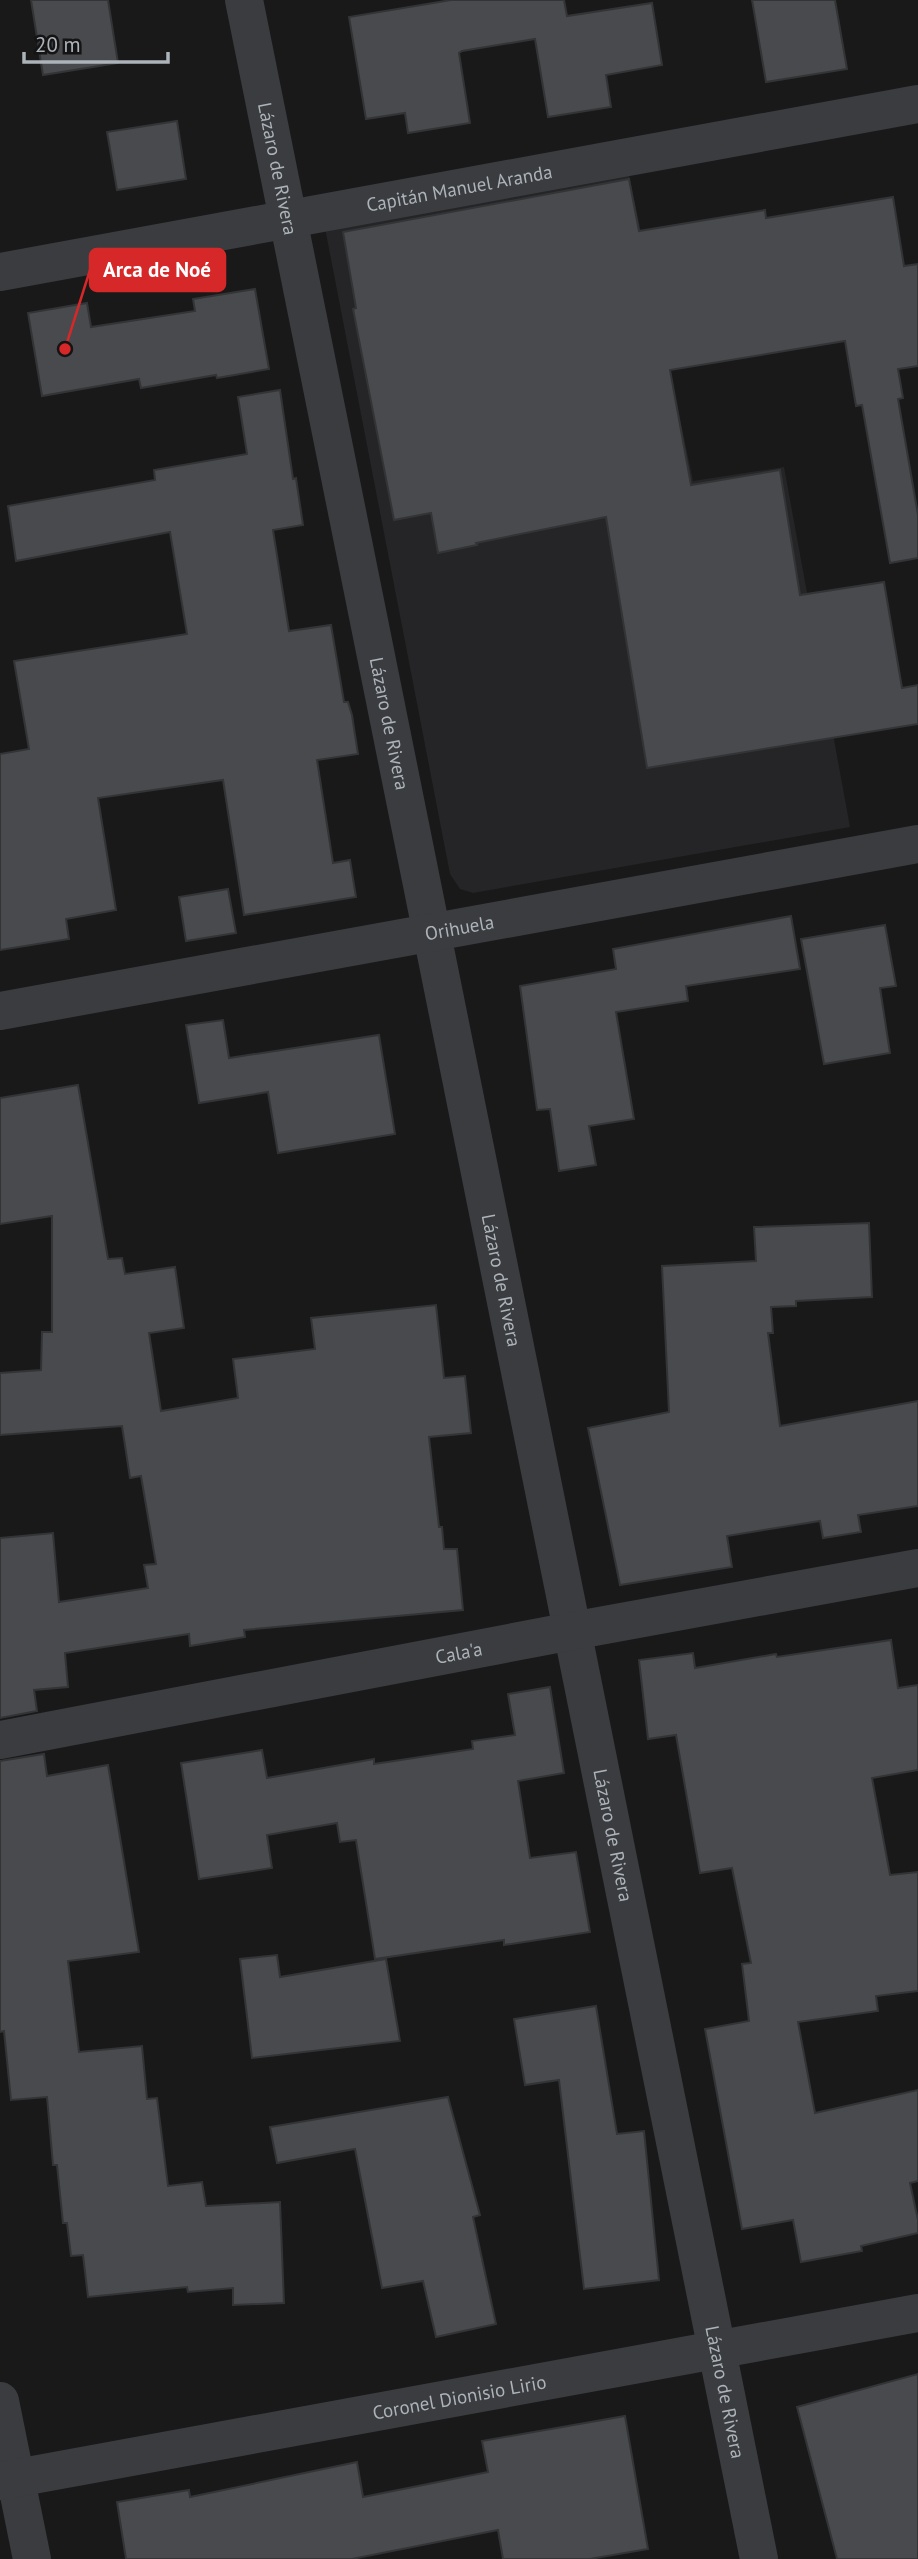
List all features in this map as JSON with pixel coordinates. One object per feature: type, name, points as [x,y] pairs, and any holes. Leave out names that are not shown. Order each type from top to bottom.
[{"type":"street","name":"Lázaro de Rivera","points":[[244,0],[759,2559]]},
{"type":"street","name":"Capitán Manuel Aranda","points":[[0,272],[918,104]]},
{"type":"street","name":"Orihuela","points":[[0,1011],[918,844]]},
{"type":"street","name":"Cala'a","points":[[0,1740],[572,1630],[918,1568]]},
{"type":"street","name":"Coronel Dionisio Lirio","points":[[8,2480],[918,2313]]},
{"type":"street","points":[[0,2400],[8,2480],[32,2559]]},
{"type":"shaded area","points":[[629,175],[693,481],[784,467],[850,827],[473,893],[460,889],[450,874],[325,228]]},
{"type":"building","points":[[31,0],[108,0],[118,63],[43,75]]},
{"type":"building","points":[[451,0],[564,0],[567,16],[652,3],[662,65],[606,75],[611,107],[548,117],[535,39],[462,51],[459,53],[470,123],[408,133],[405,113],[366,119],[349,17]]},
{"type":"building","points":[[752,0],[835,0],[847,69],[766,82]]},
{"type":"building","points":[[177,121],[186,179],[117,190],[107,132]]},
{"type":"building","points":[[629,179],[639,231],[765,210],[766,218],[893,197],[904,266],[918,264],[918,366],[898,369],[903,398],[898,399],[918,515],[918,558],[890,563],[862,405],[856,406],[845,341],[670,370],[691,485],[780,470],[800,595],[884,582],[902,688],[918,685],[918,724],[647,768],[606,517],[438,553],[431,513],[394,520],[353,309],[356,308],[343,232]]},
{"type":"building","points":[[255,289],[269,369],[141,388],[139,379],[42,396],[28,313],[87,303],[91,327],[195,311],[193,299]]},
{"type":"building","points":[[280,390],[293,479],[296,478],[303,525],[273,530],[289,631],[331,625],[344,702],[348,702],[352,715],[358,754],[317,760],[333,863],[350,860],[356,897],[244,915],[223,780],[98,798],[116,910],[66,919],[69,939],[0,950],[0,754],[29,749],[14,661],[187,634],[170,532],[16,561],[8,506],[155,480],[154,470],[247,454],[238,397]]},
{"type":"building","points":[[228,889],[236,933],[186,941],[179,897]]},
{"type":"building","points":[[791,916],[800,969],[686,986],[688,1001],[616,1012],[634,1119],[589,1126],[596,1165],[559,1171],[550,1109],[537,1110],[520,986],[616,969],[613,949]]},
{"type":"building","points":[[885,925],[896,986],[880,988],[890,1053],[824,1064],[801,939]]},
{"type":"building","points":[[223,1020],[229,1058],[379,1035],[395,1134],[278,1153],[268,1092],[199,1103],[186,1025]]},
{"type":"building","points":[[78,1085],[108,1259],[122,1258],[125,1274],[175,1267],[184,1328],[149,1333],[161,1411],[238,1398],[233,1359],[315,1349],[311,1318],[436,1305],[444,1378],[465,1376],[471,1433],[429,1437],[439,1527],[442,1527],[444,1549],[457,1549],[463,1610],[244,1630],[245,1637],[190,1646],[189,1634],[65,1653],[68,1687],[34,1690],[37,1711],[0,1718],[0,1538],[53,1533],[59,1602],[148,1588],[144,1565],[156,1564],[141,1476],[130,1478],[122,1426],[0,1435],[0,1373],[41,1370],[42,1332],[52,1332],[52,1216],[0,1224],[0,1098]]},
{"type":"building","points":[[869,1223],[872,1297],[796,1301],[796,1306],[771,1307],[773,1333],[768,1333],[780,1426],[918,1401],[918,1506],[858,1515],[861,1532],[823,1538],[820,1521],[727,1536],[732,1567],[620,1585],[588,1428],[669,1412],[662,1266],[756,1261],[754,1227]]},
{"type":"building","points":[[891,1640],[898,1688],[918,1685],[918,1770],[872,1778],[890,1875],[918,1872],[918,1991],[876,1996],[878,2011],[798,2022],[815,2113],[918,2090],[918,2181],[910,2183],[918,2233],[861,2246],[862,2251],[801,2262],[793,2220],[742,2229],[705,2029],[749,2021],[742,1964],[751,1963],[732,1868],[700,1873],[676,1735],[648,1739],[639,1660],[693,1653],[695,1668],[776,1654],[777,1657]]},
{"type":"building","points":[[550,1687],[564,1773],[518,1781],[530,1858],[576,1852],[590,1932],[504,1945],[504,1940],[375,1959],[356,1840],[340,1842],[337,1823],[267,1835],[272,1868],[199,1879],[181,1763],[262,1750],[267,1778],[374,1759],[374,1764],[473,1749],[472,1741],[515,1735],[508,1694]]},
{"type":"building","points":[[44,1754],[47,1776],[108,1765],[139,1952],[68,1961],[79,2052],[142,2046],[147,2099],[157,2098],[168,2186],[202,2182],[206,2206],[280,2202],[284,2303],[233,2305],[233,2288],[188,2292],[187,2287],[88,2297],[83,2255],[71,2256],[67,2223],[63,2223],[57,2165],[53,2165],[47,2097],[11,2100],[4,2031],[0,2032],[0,1761]]},
{"type":"building","points":[[277,1955],[280,1977],[386,1959],[400,2041],[252,2058],[240,1959]]},
{"type":"building","points":[[596,2006],[617,2134],[644,2131],[659,2280],[584,2289],[559,2080],[525,2085],[514,2019]]},
{"type":"building","points":[[448,2097],[480,2215],[473,2217],[496,2324],[436,2337],[423,2281],[382,2288],[355,2149],[277,2163],[270,2127]]},
{"type":"building","points":[[918,2374],[918,2559],[837,2559],[797,2407]]},
{"type":"building","points":[[625,2416],[648,2549],[590,2559],[503,2559],[498,2530],[352,2559],[126,2559],[117,2502],[189,2490],[190,2497],[357,2462],[363,2497],[488,2472],[482,2441]]},
{"type":"place","name":"Arca de Noé","points":[[65,349]]}]
